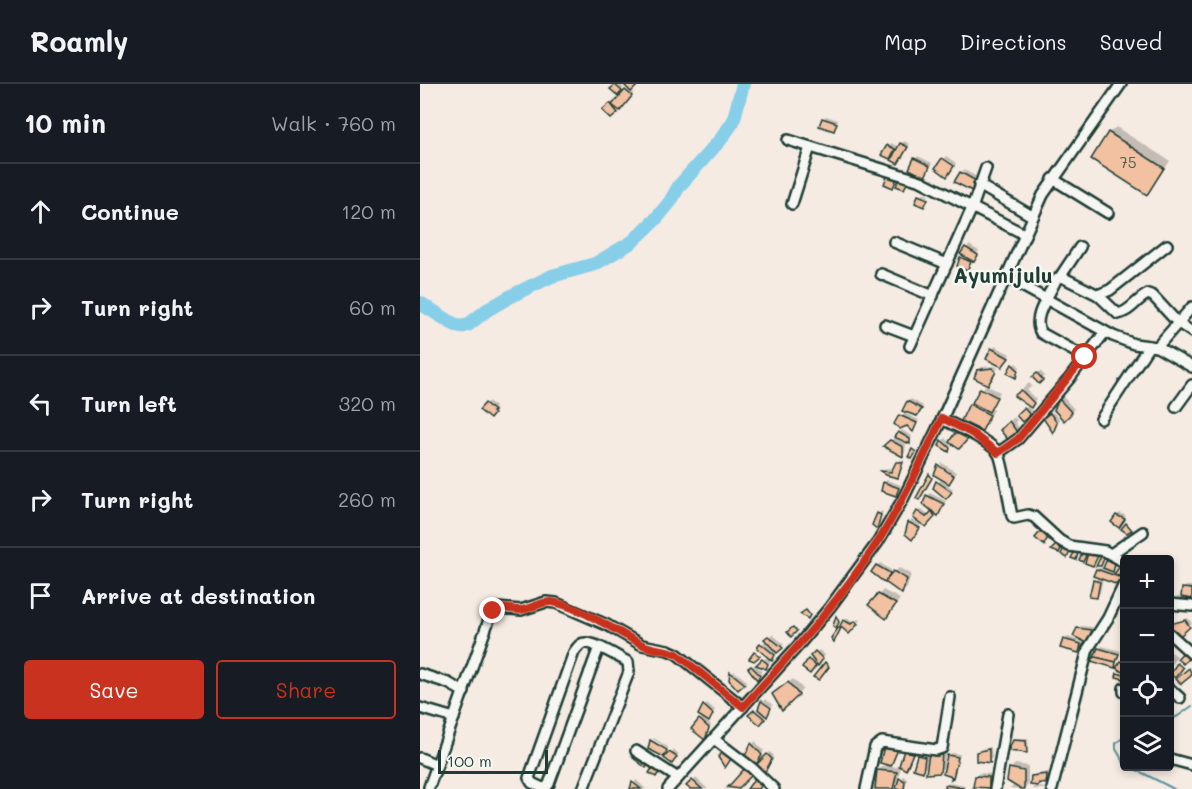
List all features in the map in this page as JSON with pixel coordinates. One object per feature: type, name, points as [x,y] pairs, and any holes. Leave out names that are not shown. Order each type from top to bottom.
[{"type":"street","points":[[668,789],[797,647],[878,542],[903,499],[942,418],[1032,216],[1053,179],[1121,84]]},
{"type":"street","points":[[788,140],[921,181],[1024,234]]},
{"type":"street","points":[[792,204],[810,147]]},
{"type":"street","points":[[909,346],[972,208],[986,168]]},
{"type":"street","points":[[1053,179],[1107,213]]},
{"type":"street","points":[[979,185],[1032,216]]},
{"type":"street","points":[[894,242],[947,264]]},
{"type":"street","points":[[1098,295],[1110,290],[1167,245]]},
{"type":"street","points":[[1080,247],[1056,280],[1036,321],[1041,333],[1085,357]]},
{"type":"street","points":[[881,274],[933,296]]},
{"type":"street","points":[[1006,277],[1104,332],[1134,344],[1153,347],[1192,367]]},
{"type":"street","points":[[1060,277],[1098,295],[1118,314],[1126,312],[1148,294],[1153,296],[1177,322],[1192,332]]},
{"type":"street","points":[[1101,419],[1153,347],[1192,307]]},
{"type":"street","points":[[885,325],[914,336]]},
{"type":"street","points":[[998,453],[1018,439],[1104,332]]},
{"type":"street","points":[[1176,407],[1192,385]]},
{"type":"street","points":[[942,418],[973,434],[998,453],[1003,465],[1003,477],[1012,516],[1016,518],[1028,515],[1034,517],[1059,540],[1074,548],[1091,548],[1120,559]]},
{"type":"street","points":[[1111,554],[1143,532]]},
{"type":"street","points":[[1052,789],[1088,649],[1120,594]]},
{"type":"street","points":[[429,788],[493,611],[503,608],[521,610],[551,602],[607,625],[642,645],[668,650],[677,654],[743,707]]},
{"type":"street","points":[[1174,604],[1192,606]]},
{"type":"street","points":[[1174,638],[1192,654]]},
{"type":"street","points":[[583,789],[630,666],[628,662],[599,647],[584,643],[574,652],[529,778],[532,783],[545,789],[549,784],[599,647]]},
{"type":"street","points":[[420,674],[448,683],[464,692]]},
{"type":"street","points":[[1174,693],[1180,698]]},
{"type":"street","points":[[866,789],[875,747],[882,742],[936,750],[942,748],[950,697]]},
{"type":"street","points":[[420,708],[454,718]]},
{"type":"street","points":[[995,789],[1008,714]]},
{"type":"street","points":[[714,739],[752,768],[774,789]]},
{"type":"street","points":[[636,751],[678,778]]},
{"type":"street","points":[[420,758],[437,765]]},
{"type":"street","points":[[1174,760],[1192,765]]},
{"type":"building","points":[[627,84],[638,85],[631,92],[625,86]]},
{"type":"building","points":[[615,85],[622,91],[618,96],[610,89]]},
{"type":"building","points":[[625,90],[632,96],[620,111],[612,105]]},
{"type":"building","points":[[610,103],[618,113],[611,119],[602,110]]},
{"type":"building","points":[[822,118],[837,123],[834,131],[819,126]]},
{"type":"building","points":[[1108,132],[1164,168],[1147,195],[1091,159]]},
{"type":"building","points":[[900,143],[908,147],[898,164],[891,160]]},
{"type":"building","points":[[887,145],[895,149],[890,159],[881,155]]},
{"type":"building","points":[[914,158],[930,166],[925,177],[909,169]]},
{"type":"building","points":[[942,158],[954,166],[947,177],[935,168]]},
{"type":"building","points":[[889,171],[898,175],[893,188],[884,184]]},
{"type":"building","points":[[960,172],[978,182],[972,191],[954,182]]},
{"type":"building","points":[[901,175],[909,179],[904,189],[896,186]]},
{"type":"building","points":[[918,195],[928,199],[924,207],[915,203]]},
{"type":"building","points":[[965,247],[978,255],[974,262],[960,254]]},
{"type":"building","points":[[960,257],[971,262],[967,271],[957,266]]},
{"type":"building","points":[[991,348],[1009,358],[1002,367],[986,359]]},
{"type":"building","points":[[1012,364],[1018,370],[1016,378],[1007,373]]},
{"type":"building","points":[[992,368],[996,372],[988,385],[974,378],[977,370]]},
{"type":"building","points":[[1037,373],[1043,380],[1039,384],[1032,377]]},
{"type":"building","points":[[980,388],[997,397],[989,412],[972,403]]},
{"type":"building","points":[[1021,390],[1034,403],[1031,408],[1014,396]]},
{"type":"building","points":[[1059,399],[1072,413],[1064,421],[1054,410]]},
{"type":"building","points":[[907,401],[922,409],[917,416],[902,411]]},
{"type":"building","points":[[485,403],[494,411],[490,419],[479,410]]},
{"type":"building","points":[[969,404],[990,415],[982,431],[961,421]]},
{"type":"building","points":[[1024,408],[1030,415],[1022,422],[1016,415]]},
{"type":"building","points":[[1050,413],[1057,423],[1053,433],[1043,418]]},
{"type":"building","points":[[899,415],[917,423],[913,432],[907,426],[900,429],[894,424]]},
{"type":"building","points":[[1009,421],[1017,432],[1009,441],[1000,430]]},
{"type":"building","points":[[898,432],[910,439],[910,444],[894,437]]},
{"type":"building","points":[[954,434],[962,434],[968,439],[959,449],[949,442]]},
{"type":"building","points":[[890,440],[903,447],[903,457],[883,446]]},
{"type":"building","points":[[941,440],[950,448],[949,452],[939,446]]},
{"type":"building","points":[[912,449],[916,452],[912,459],[908,457]]},
{"type":"building","points":[[896,462],[903,462],[898,478],[881,471],[891,472]]},
{"type":"building","points":[[938,465],[954,476],[949,484],[934,475]]},
{"type":"building","points":[[929,474],[932,478],[919,500],[916,498]]},
{"type":"building","points":[[936,481],[952,492],[946,499],[933,488]]},
{"type":"building","points":[[883,482],[899,488],[896,496],[881,491]]},
{"type":"building","points":[[926,495],[944,504],[938,516],[923,504]]},
{"type":"building","points":[[917,511],[926,517],[932,511],[935,517],[926,527],[913,518]]},
{"type":"building","points":[[877,513],[881,515],[877,529],[872,525]]},
{"type":"building","points":[[1116,515],[1125,519],[1119,528],[1111,522]]},
{"type":"building","points":[[908,522],[920,528],[912,540],[905,534]]},
{"type":"building","points":[[1126,523],[1132,530],[1127,533],[1121,529]]},
{"type":"building","points":[[1044,527],[1049,536],[1045,546],[1035,538]]},
{"type":"building","points":[[1058,543],[1062,546],[1059,553],[1051,550]]},
{"type":"building","points":[[1065,546],[1071,550],[1067,558],[1061,554]]},
{"type":"building","points":[[1089,550],[1099,554],[1093,566],[1085,563]]},
{"type":"building","points":[[1075,551],[1078,553],[1076,560],[1071,558]]},
{"type":"building","points":[[1083,551],[1087,553],[1083,562],[1079,560]]},
{"type":"building","points":[[1102,554],[1105,556],[1101,566],[1096,566]]},
{"type":"building","points":[[1107,559],[1115,564],[1113,572],[1103,568]]},
{"type":"building","points":[[876,565],[890,573],[885,583],[871,572]]},
{"type":"building","points":[[1120,566],[1120,576],[1114,574]]},
{"type":"building","points":[[1096,569],[1120,577],[1120,586],[1093,576]]},
{"type":"building","points":[[893,571],[907,579],[902,594],[885,582]]},
{"type":"building","points":[[1093,580],[1100,582],[1097,598],[1089,597]]},
{"type":"building","points":[[1182,588],[1192,589],[1192,599],[1181,597]]},
{"type":"building","points":[[878,594],[896,604],[886,619],[868,605]]},
{"type":"building","points":[[806,610],[810,615],[808,619],[800,614]]},
{"type":"building","points":[[836,616],[839,622],[836,629],[833,626]]},
{"type":"building","points":[[843,620],[851,624],[855,621],[858,624],[849,634],[840,626]]},
{"type":"building","points":[[1185,620],[1190,627],[1180,636],[1174,631],[1174,623]]},
{"type":"building","points":[[793,627],[797,631],[791,637],[787,632]]},
{"type":"building","points":[[838,628],[841,628],[834,642],[831,638]]},
{"type":"building","points":[[1077,628],[1092,630],[1087,643],[1073,636]]},
{"type":"building","points":[[768,636],[783,648],[777,653],[764,639]]},
{"type":"building","points":[[1063,639],[1081,644],[1079,653],[1060,648]]},
{"type":"building","points":[[760,643],[775,655],[772,661],[757,648]]},
{"type":"building","points":[[1098,648],[1119,654],[1116,662],[1094,657]]},
{"type":"building","points":[[1185,650],[1191,656],[1183,664],[1177,659]]},
{"type":"building","points":[[815,651],[823,659],[818,666],[810,656]]},
{"type":"building","points":[[754,652],[760,656],[754,661],[749,659]]},
{"type":"building","points":[[1095,657],[1116,662],[1115,668],[1091,661]]},
{"type":"building","points":[[762,659],[768,664],[766,669],[756,665]]},
{"type":"building","points":[[808,659],[816,666],[810,674],[802,668]]},
{"type":"building","points":[[825,662],[829,667],[819,680],[813,677]]},
{"type":"building","points":[[1177,663],[1183,668],[1175,678],[1174,677],[1174,668]]},
{"type":"building","points":[[751,666],[760,675],[757,680],[748,668]]},
{"type":"building","points":[[1189,668],[1192,675],[1181,684],[1176,679]]},
{"type":"building","points":[[730,672],[745,684],[738,690],[729,680]]},
{"type":"building","points":[[788,682],[799,695],[782,711],[772,694]]},
{"type":"building","points":[[761,701],[771,708],[767,717],[758,709]]},
{"type":"building","points":[[703,705],[713,714],[709,722],[698,715]]},
{"type":"building","points":[[754,710],[765,719],[760,725],[748,715]]},
{"type":"building","points":[[699,719],[709,728],[705,740],[691,729]]},
{"type":"building","points":[[650,740],[667,750],[664,757],[648,749]]},
{"type":"building","points":[[1013,740],[1026,741],[1027,753],[1008,751]]},
{"type":"building","points":[[751,743],[762,755],[756,765],[745,756]]},
{"type":"building","points":[[884,746],[898,749],[891,766],[880,763]]},
{"type":"building","points":[[989,749],[989,762],[991,763],[976,761],[976,752]]},
{"type":"building","points":[[904,750],[913,753],[906,770],[899,766]]},
{"type":"building","points":[[669,752],[677,757],[672,764],[664,758]]},
{"type":"building","points":[[723,752],[731,759],[725,768],[718,757]]},
{"type":"building","points":[[929,753],[942,754],[940,773],[926,774]]},
{"type":"building","points":[[637,754],[649,763],[646,768],[633,758]]},
{"type":"building","points":[[767,754],[772,759],[765,772],[756,765]]},
{"type":"building","points":[[917,755],[925,757],[923,772],[913,769]]},
{"type":"building","points":[[947,755],[958,757],[953,778],[951,779],[952,777],[943,774]]},
{"type":"building","points":[[654,765],[662,767],[656,777],[649,773]]},
{"type":"building","points":[[745,768],[752,775],[738,789],[728,787]]},
{"type":"building","points":[[1009,768],[1024,771],[1024,789],[1007,781]]},
{"type":"building","points":[[877,770],[897,772],[893,789],[875,789]]},
{"type":"building","points":[[1047,774],[1046,784],[1030,785],[1031,776]]},
{"type":"building","points":[[975,776],[989,777],[989,788],[973,787]]},
{"type":"building","points":[[755,778],[761,786],[759,789],[747,789]]},
{"type":"building","points":[[899,778],[905,781],[904,789],[896,789]]},
{"type":"building","points":[[692,780],[702,789],[690,789],[686,786]]},
{"type":"building","points":[[632,782],[641,789],[630,789]]},
{"type":"building","points":[[945,785],[963,788],[963,789],[946,789]]},
{"type":"waterway","points":[[420,303],[460,327],[468,325],[487,310],[513,295],[552,276],[595,264],[632,242],[655,220],[670,202],[679,186],[733,122],[743,84]]},
{"type":"waterway","points":[[1174,718],[1192,706]]},
{"type":"waterway","points":[[1120,740],[1116,743],[1120,756]]},
{"type":"waterway","points":[[1139,771],[1174,789]]},
{"type":"district","name":"Ayumijulu","points":[[1003,276]]},
{"type":"route","points":[[493,611],[497,608],[521,610],[546,602],[556,603],[607,625],[642,645],[677,654],[743,707],[830,607],[878,542],[903,499],[942,418],[973,434],[998,453],[1018,439],[1085,357]]}]
